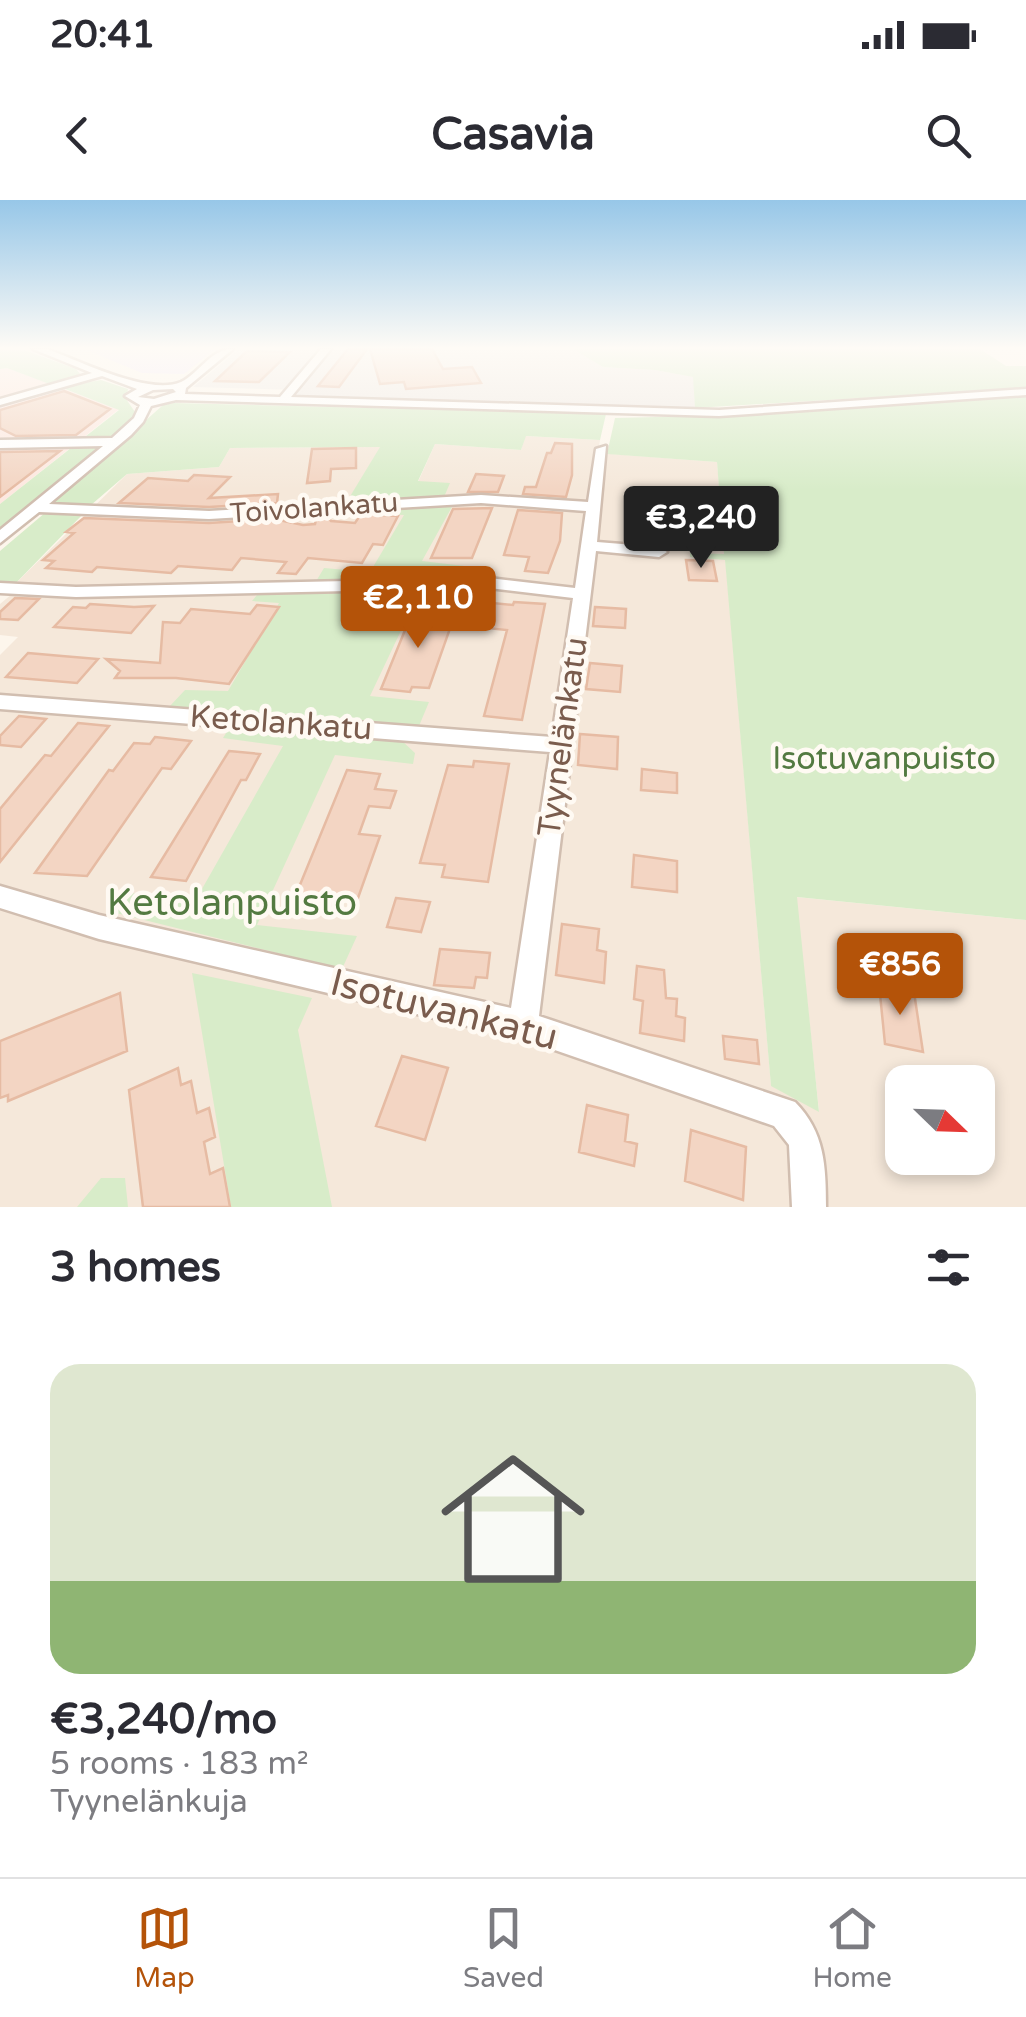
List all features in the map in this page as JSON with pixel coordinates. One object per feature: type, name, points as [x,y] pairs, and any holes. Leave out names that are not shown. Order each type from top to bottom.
[{"type":"street","points":[[0,538],[139,420],[145,396]]},
{"type":"street","points":[[219,396],[281,402],[719,413],[968,396]]},
{"type":"street","points":[[281,402],[286,396]]},
{"type":"street","points":[[0,430],[6,434],[0,444]]},
{"type":"street","points":[[0,444],[115,442]]},
{"type":"street","name":"Tyynelänkatu","points":[[523,1025],[602,448]]},
{"type":"street","name":"Toivolankatu","points":[[36,508],[209,515],[481,499],[592,507]]},
{"type":"street","points":[[587,546],[659,552]]},
{"type":"street","points":[[0,588],[76,592],[489,583],[583,594]]},
{"type":"street","name":"Ketolankatu","points":[[0,702],[561,745]]},
{"type":"street","name":"Isotuvankatu","points":[[0,896],[98,926],[523,1025],[784,1113],[801,1128],[808,1149],[809,1207]]},
{"type":"shaded area","points":[[0,396],[83,396],[119,409],[0,504]]},
{"type":"shaded area","points":[[294,396],[695,396],[695,408]]},
{"type":"shaded area","points":[[525,436],[600,440],[598,453],[717,462],[771,1085],[819,1111],[796,897],[1026,920],[1026,1207],[0,1207],[0,655],[18,637],[0,635],[0,604],[12,594],[14,585],[127,474],[219,467],[230,448],[381,447],[347,502],[418,482],[435,444],[521,450]]},
{"type":"green space","points":[[83,396],[127,396],[135,412],[131,424],[0,534],[0,504],[119,410]]},
{"type":"green space","points":[[694,396],[894,396],[695,408]]},
{"type":"green space","name":"Isotuvanpuisto","points":[[1026,396],[1026,920],[797,897],[819,1112],[771,1086],[725,560],[690,557],[690,553],[724,554],[717,462],[607,454],[615,418],[769,414]]},
{"type":"green space","points":[[163,405],[606,414],[600,440],[526,436],[521,450],[435,444],[418,481],[450,483],[444,497],[346,503],[380,447],[230,448],[219,467],[127,474],[91,505],[52,504]]},
{"type":"green space","points":[[453,505],[422,561],[473,567],[466,578],[315,583],[324,568],[370,572],[404,515],[359,509]]},
{"type":"green space","points":[[46,512],[84,513],[14,585],[0,584],[0,551]]},
{"type":"green space","points":[[457,590],[463,597],[459,605],[415,601],[370,696],[429,702],[419,726],[169,707],[185,690],[228,691],[279,603],[252,601],[257,595]]},
{"type":"green space","name":"Ketolanpuisto","points":[[231,725],[401,740],[415,753],[413,764],[335,755],[257,925],[357,936],[342,969],[112,912],[125,892],[194,903],[283,746],[223,738]]},
{"type":"green space","points":[[192,973],[312,998],[298,1030],[332,1207],[231,1207]]},
{"type":"green space","points":[[101,1178],[125,1178],[128,1207],[77,1207]]},
{"type":"building","points":[[47,396],[77,396],[110,409],[76,435],[16,436],[0,428],[0,410]]},
{"type":"building","points":[[555,443],[572,444],[572,475],[566,497],[523,494],[525,487],[536,487],[547,453],[551,453]]},
{"type":"building","points":[[356,448],[356,468],[331,469],[330,481],[307,483],[312,449]]},
{"type":"building","points":[[60,451],[0,497],[0,452]]},
{"type":"building","points":[[476,474],[504,476],[498,492],[468,492]]},
{"type":"building","points":[[194,475],[230,477],[209,498],[278,494],[277,503],[209,507],[119,503],[148,478],[188,481]]},
{"type":"building","points":[[492,508],[472,558],[431,558],[453,509]]},
{"type":"building","points":[[518,510],[562,513],[560,541],[548,573],[525,571],[529,557],[504,555]]},
{"type":"building","points":[[361,514],[398,516],[383,545],[373,544],[362,563],[308,558],[296,574],[278,573],[286,562],[241,558],[232,570],[178,566],[171,573],[97,567],[92,572],[46,568],[54,561],[43,560],[74,533],[66,532],[84,518],[209,523],[274,519],[303,525],[315,524],[317,516],[355,523]]},
{"type":"building","points":[[686,560],[713,561],[717,581],[689,580]]},
{"type":"building","points":[[15,598],[39,599],[18,620],[0,619],[0,612]]},
{"type":"building","points":[[493,603],[545,604],[522,720],[484,716],[507,630],[486,628]]},
{"type":"building","points":[[90,604],[154,606],[131,633],[54,627],[73,607],[86,608]]},
{"type":"building","points":[[257,605],[279,607],[229,684],[176,678],[115,678],[120,671],[106,659],[160,663],[163,622],[180,623],[191,609],[250,614]]},
{"type":"building","points":[[595,607],[626,609],[625,628],[593,626]]},
{"type":"building","points":[[414,608],[442,610],[439,619],[453,620],[429,688],[412,687],[410,692],[381,689]]},
{"type":"building","points":[[28,653],[98,659],[77,683],[6,677]]},
{"type":"building","points":[[590,663],[622,666],[620,692],[586,689]]},
{"type":"building","points":[[19,716],[46,719],[21,747],[0,745],[0,736]]},
{"type":"building","points":[[78,723],[109,726],[0,862],[0,809]]},
{"type":"building","points":[[580,734],[618,737],[617,769],[578,765]]},
{"type":"building","points":[[155,737],[191,741],[171,769],[162,768],[87,876],[35,873],[109,770],[113,771],[134,743],[150,744]]},
{"type":"building","points":[[229,751],[260,754],[246,780],[241,780],[186,881],[151,877]]},
{"type":"building","points":[[474,761],[509,764],[488,882],[442,877],[445,865],[420,863],[448,765],[473,767]]},
{"type":"building","points":[[642,769],[677,773],[677,793],[641,790]]},
{"type":"building","points":[[347,770],[380,774],[375,789],[396,791],[390,808],[369,806],[359,834],[380,836],[358,898],[336,896],[331,908],[315,906],[317,900],[295,897]]},
{"type":"building","points":[[634,855],[677,861],[677,892],[632,887]]},
{"type":"building","points":[[396,898],[430,902],[421,932],[387,927]]},
{"type":"building","points":[[562,924],[599,929],[597,950],[606,952],[604,983],[556,975]]},
{"type":"building","points":[[440,949],[490,953],[487,978],[476,977],[474,988],[434,985]]},
{"type":"building","points":[[637,966],[664,970],[666,998],[677,999],[676,1016],[685,1018],[684,1041],[640,1033],[643,1001],[634,999]]},
{"type":"building","points":[[879,984],[914,992],[923,1052],[885,1044]]},
{"type":"building","points":[[120,993],[127,1051],[8,1101],[8,1095],[0,1098],[0,1041]]},
{"type":"building","points":[[723,1036],[757,1040],[759,1064],[725,1059]]},
{"type":"building","points":[[402,1056],[448,1068],[425,1140],[376,1126]]},
{"type":"building","points":[[178,1068],[181,1085],[191,1081],[197,1113],[209,1108],[215,1137],[204,1142],[210,1174],[223,1168],[230,1207],[143,1207],[129,1090]]},
{"type":"building","points":[[587,1105],[628,1115],[625,1141],[637,1144],[634,1166],[579,1152]]},
{"type":"building","points":[[691,1130],[746,1147],[743,1200],[685,1181]]}]
